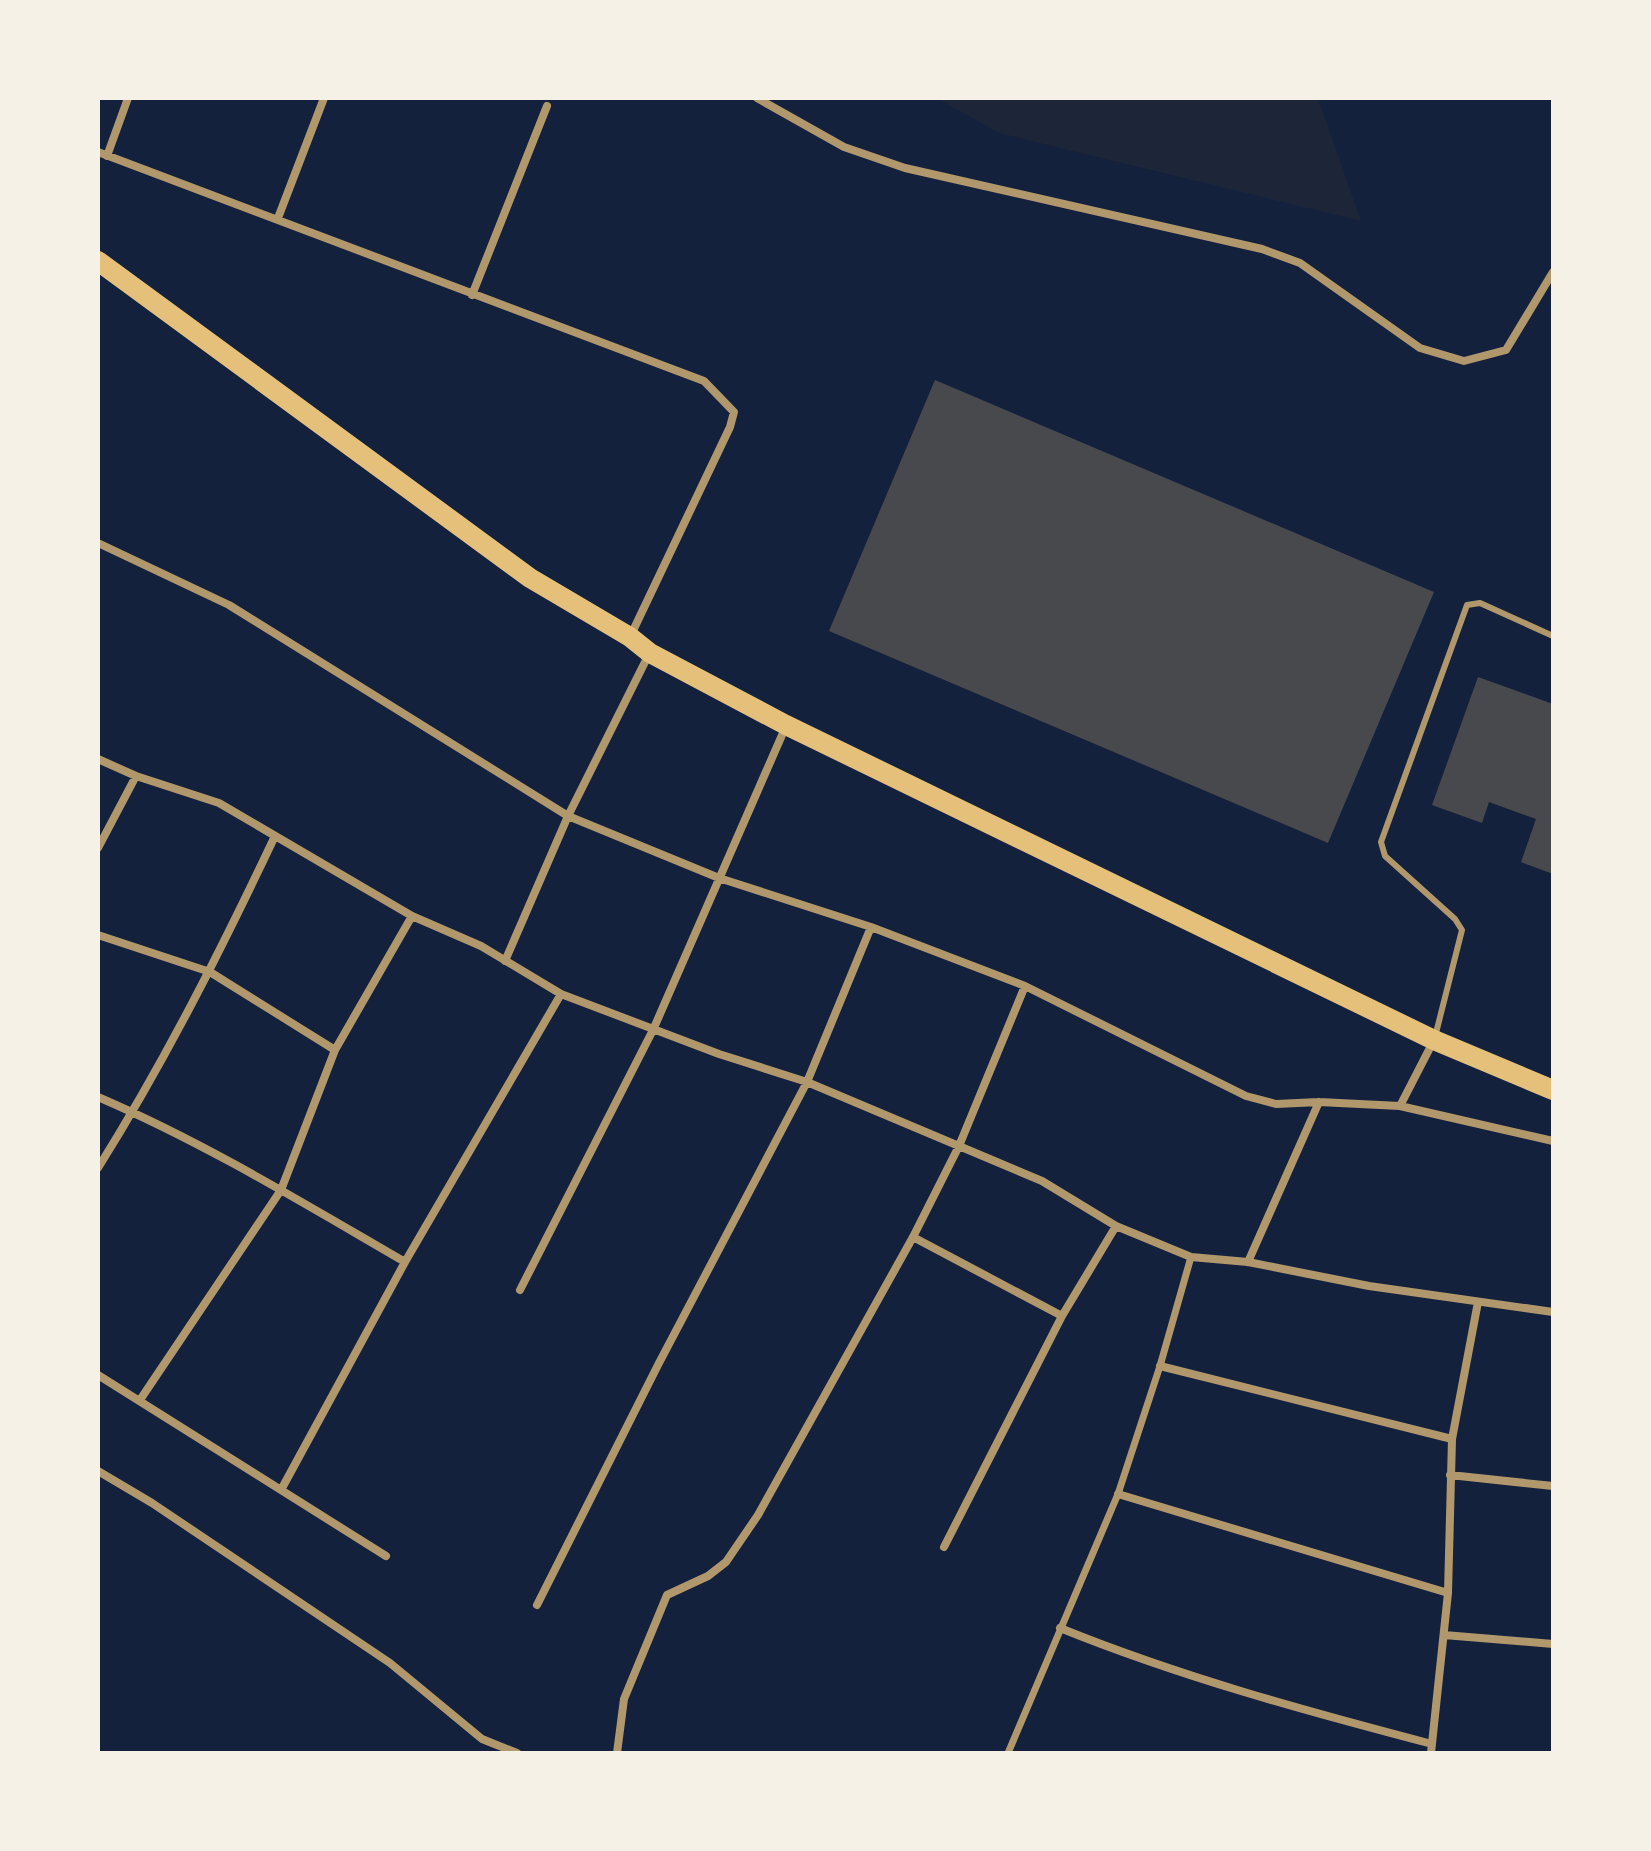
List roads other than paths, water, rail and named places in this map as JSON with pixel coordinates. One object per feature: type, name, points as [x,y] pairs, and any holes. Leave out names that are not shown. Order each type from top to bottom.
[{"type":"main road","points":[[98,261],[530,578],[630,637],[650,653],[786,725],[1434,1040],[1553,1090]]},
{"type":"street","points":[[128,98],[103,154],[704,381],[734,412],[730,427],[630,637]]},
{"type":"street","points":[[278,218],[324,98]]},
{"type":"street","points":[[757,98],[844,147],[905,168],[1262,249],[1300,263],[1420,348],[1464,361],[1506,350],[1553,272]]},
{"type":"street","points":[[472,295],[547,106]]},
{"type":"street","points":[[98,543],[229,605],[568,816],[719,878],[871,927],[1025,986],[1246,1096],[1276,1104],[1319,1102],[1400,1106],[1553,1141]]},
{"type":"street","points":[[505,961],[568,816],[650,653]]},
{"type":"street","points":[[520,1290],[653,1030],[786,725]]},
{"type":"street","points":[[98,759],[136,776],[219,803],[412,916],[481,946],[561,994],[653,1030],[807,1082],[1042,1181],[1116,1226],[1191,1257],[1248,1262],[1369,1286],[1553,1312]]},
{"type":"street","points":[[98,848],[136,776]]},
{"type":"street","points":[[98,1168],[133,1112],[210,972],[275,836]]},
{"type":"street","points":[[140,1400],[281,1190],[335,1050],[412,916]]},
{"type":"street","points":[[537,1605],[659,1363],[807,1082],[871,927]]},
{"type":"street","points":[[98,935],[210,972],[335,1050]]},
{"type":"street","points":[[617,1753],[624,1699],[667,1595],[708,1576],[726,1562],[758,1515],[913,1237],[959,1146],[1025,986]]},
{"type":"street","points":[[281,1490],[405,1262],[561,994]]},
{"type":"street","points":[[1400,1106],[1434,1040]]},
{"type":"street","points":[[98,1097],[133,1112],[281,1190],[405,1262]]},
{"type":"street","points":[[1248,1262],[1319,1102]]},
{"type":"street","points":[[944,1547],[1062,1316],[1116,1226]]},
{"type":"street","points":[[913,1237],[1062,1316]]},
{"type":"street","points":[[1008,1753],[1118,1494],[1160,1366],[1191,1257]]},
{"type":"street","points":[[1060,1628],[1129,1656],[1432,1749],[1448,1593],[1452,1439],[1478,1302]]},
{"type":"street","points":[[1160,1366],[1452,1439]]},
{"type":"street","points":[[98,1375],[386,1556]]},
{"type":"street","points":[[98,1471],[152,1503],[390,1663],[482,1739],[517,1753]]},
{"type":"street","points":[[1450,1475],[1553,1486]]},
{"type":"street","points":[[1118,1494],[1448,1593]]},
{"type":"street","points":[[1444,1635],[1553,1644]]},
{"type":"lane","points":[[1434,1040],[1462,930],[1455,919],[1385,856],[1381,842],[1467,605],[1480,603],[1553,636]]}]
